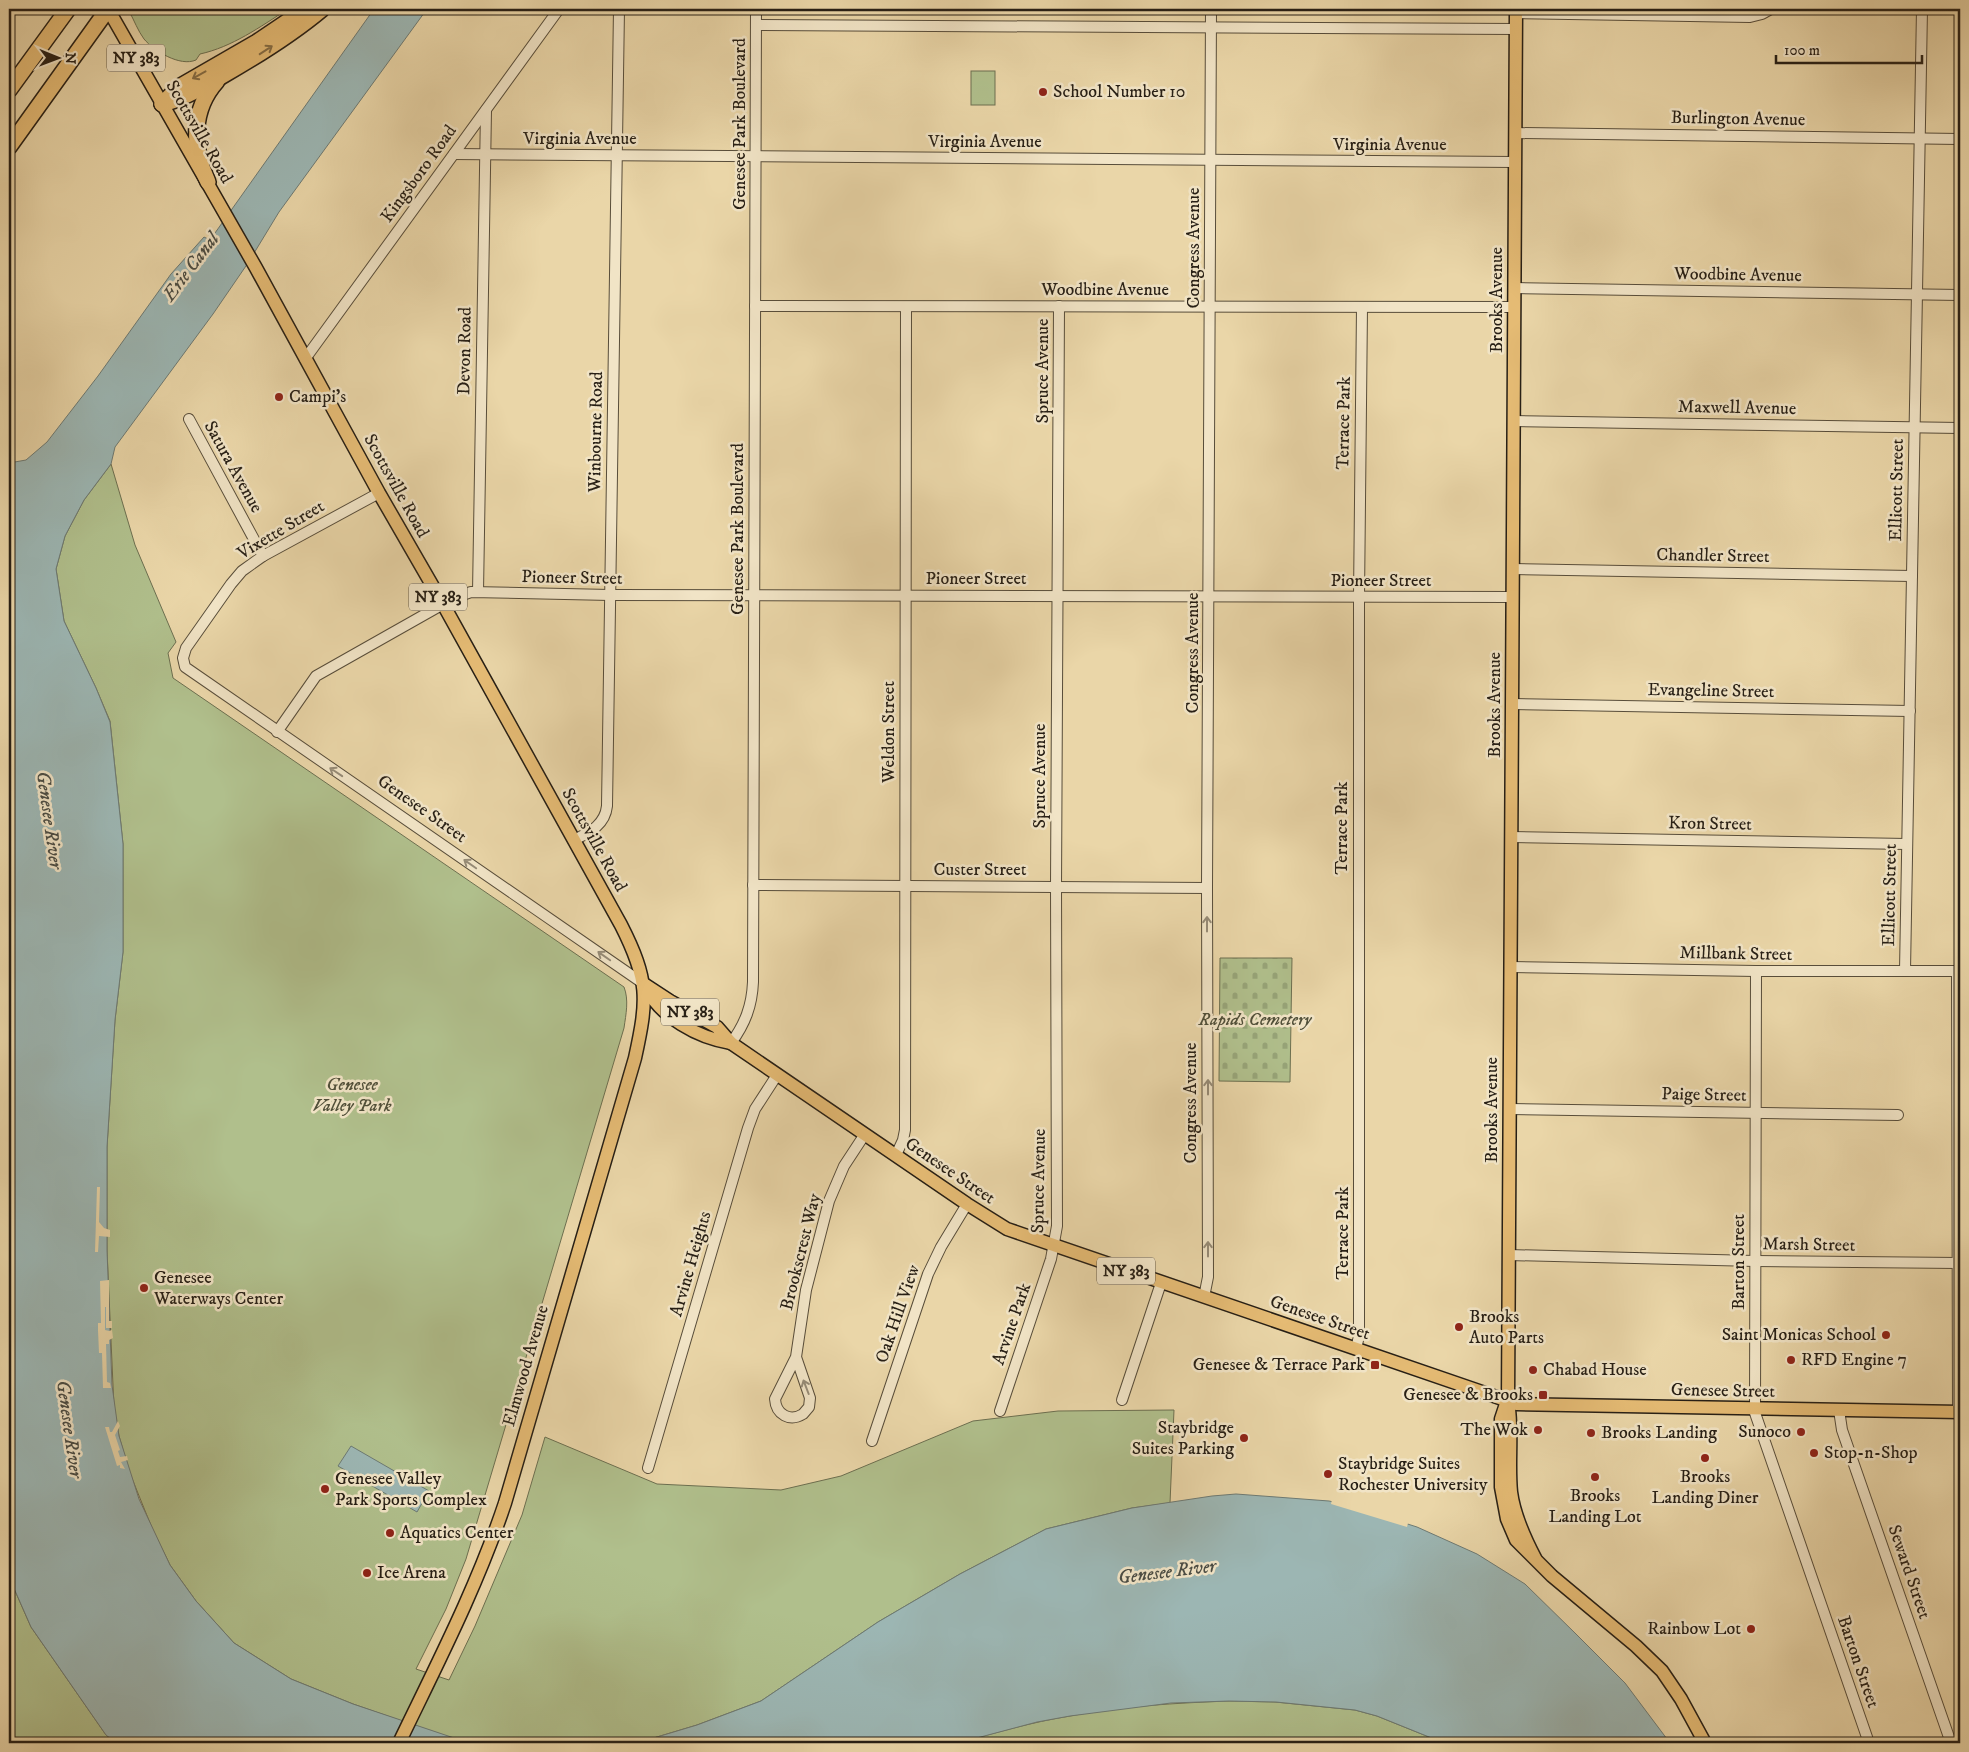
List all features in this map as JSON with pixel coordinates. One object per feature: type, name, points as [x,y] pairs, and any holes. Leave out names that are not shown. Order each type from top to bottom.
[{"type":"highway","points":[[9,148],[108,9]]},
{"type":"highway","points":[[162,104],[179,87],[252,45],[306,9]]},
{"type":"highway","points":[[162,104],[186,96],[273,46],[322,9]]},
{"type":"highway","points":[[9,90],[66,11]]},
{"type":"highway","points":[[208,182],[201,167],[197,148],[197,121],[205,98],[224,75]]},
{"type":"main road","name":"Scottsville Road","points":[[108,9],[208,182],[379,493],[574,840],[627,937],[640,967],[644,984]]},
{"type":"main road","name":"Brooks Avenue","points":[[1516,11],[1508,1402],[1511,1427],[1510,1474],[1513,1501],[1523,1534],[1535,1558],[1552,1576],[1636,1646],[1662,1672],[1682,1700],[1706,1743]]},
{"type":"main road","name":"Genesee Street","points":[[644,984],[717,1027],[732,1043],[967,1204],[1008,1229],[1054,1247],[1508,1402],[1521,1405],[1959,1412]]},
{"type":"main road","name":"Elmwood Avenue","points":[[399,1743],[470,1594],[505,1503],[635,1058],[644,1011],[644,984]]},
{"type":"street","name":"Kingsboro Road","points":[[305,359],[559,9]]},
{"type":"street","name":"Winbourne Road","points":[[574,840],[597,827],[606,812],[619,9]]},
{"type":"street","name":"Genesee Park Boulevard","points":[[732,1043],[746,1019],[752,1000],[756,9]]},
{"type":"street","name":"Congress Avenue","points":[[1204,1297],[1208,1277],[1207,888],[1211,9]]},
{"type":"street","points":[[1516,11],[1750,17],[1772,9]]},
{"type":"street","name":"Ellicott Street","points":[[1905,971],[1922,9]]},
{"type":"street","points":[[756,25],[1516,29]]},
{"type":"street","name":"Devon Road","points":[[478,592],[486,110]]},
{"type":"street","name":"Burlington Avenue","points":[[1516,133],[1960,139]]},
{"type":"street","name":"Virginia Avenue","points":[[454,154],[1516,162]]},
{"type":"street","name":"Woodbine Avenue","points":[[1515,288],[1960,296]]},
{"type":"street","name":"Woodbine Avenue","points":[[755,306],[1514,307]]},
{"type":"street","name":"Spruce Avenue","points":[[1054,1247],[1057,1226],[1056,886],[1059,306]]},
{"type":"street","name":"Weldon Street","points":[[896,1156],[905,1130],[906,307]]},
{"type":"street","name":"Terrace Park","points":[[1356,1349],[1359,1336],[1359,598],[1362,307]]},
{"type":"street","name":"Satura Avenue","points":[[189,419],[263,556]]},
{"type":"street","name":"Maxwell Avenue","points":[[1514,420],[1960,428]]},
{"type":"street","name":"Vixette Street","points":[[183,661],[183,654],[186,648],[231,584],[242,572],[263,556],[379,493]]},
{"type":"street","name":"Chandler Street","points":[[1513,569],[1912,576]]},
{"type":"street","name":"Pioneer Street","points":[[277,732],[316,676],[460,594],[478,592],[610,595],[1513,597]]},
{"type":"street","name":"Genesee Street","points":[[183,661],[185,667],[190,672],[644,984]]},
{"type":"street","name":"Evangeline Street","points":[[1512,704],[1910,711]]},
{"type":"street","name":"Kron Street","points":[[1512,837],[1907,844]]},
{"type":"street","name":"Custer Street","points":[[753,885],[1207,888]]},
{"type":"street","name":"Millbank Street","points":[[1511,967],[1756,971],[1959,971]]},
{"type":"street","name":"Barton Street","points":[[1756,971],[1754,1409],[1869,1743]]},
{"type":"street","points":[[1959,971],[1959,1412]]},
{"type":"street","name":"Arvine Heights","points":[[648,1468],[748,1128],[755,1110],[777,1074]]},
{"type":"street","name":"Paige Street","points":[[1510,1109],[1898,1116]]},
{"type":"street","name":"Brookscrest Way","points":[[796,1357],[810,1401],[809,1407],[803,1414],[792,1418],[784,1416],[779,1412],[775,1399],[796,1357],[802,1308],[824,1213],[839,1177],[865,1134]]},
{"type":"street","name":"Oak Hill View","points":[[872,1441],[928,1274],[944,1241],[967,1204]]},
{"type":"street","name":"Arvine Park","points":[[1000,1411],[1054,1247]]},
{"type":"street","name":"Marsh Street","points":[[1509,1255],[1755,1261],[1958,1263]]},
{"type":"street","points":[[1122,1400],[1161,1283]]},
{"type":"street","name":"Seward Street","points":[[1839,1410],[1842,1430],[1951,1743]]},
{"type":"green space","points":[[131,9],[288,9],[245,36],[223,47],[200,54],[196,60],[190,62],[168,57],[148,44],[129,11]]},
{"type":"green space","points":[[971,71],[995,71],[995,105],[971,105]]},
{"type":"green space","name":"Genesee Valley Park","points":[[111,464],[135,545],[176,642],[168,653],[173,678],[624,987],[626,992],[627,1007],[624,1028],[466,1559],[446,1609],[416,1669],[449,1680],[475,1626],[522,1515],[545,1437],[657,1484],[781,1490],[841,1476],[973,1421],[1058,1411],[1174,1410],[1170,1503],[1132,1508],[1046,1529],[960,1574],[878,1622],[761,1701],[697,1725],[637,1743],[465,1743],[353,1704],[291,1679],[234,1643],[196,1601],[170,1565],[152,1528],[129,1471],[119,1436],[114,1408],[107,1250],[107,1147],[115,1020],[123,952],[123,844],[110,721],[64,621],[56,569],[65,536],[84,500]]},
{"type":"green space","name":"Rapids Cemetery","points":[[1220,958],[1292,958],[1290,1082],[1219,1081]]},
{"type":"green space","points":[[9,1577],[31,1627],[106,1735],[116,1743],[9,1743]]},
{"type":"green space","points":[[1229,1701],[1275,1702],[1355,1710],[1377,1716],[1444,1743],[958,1743],[1056,1718],[1149,1705]]},
{"type":"water","points":[[374,9],[427,9],[279,212],[248,263],[213,314],[115,447],[111,464],[84,500],[65,536],[56,569],[64,621],[110,722],[123,844],[123,952],[115,1020],[107,1147],[107,1250],[112,1385],[119,1436],[139,1499],[170,1565],[196,1601],[234,1643],[291,1679],[353,1704],[469,1743],[116,1743],[106,1735],[31,1627],[9,1577],[9,463],[26,460],[47,442],[98,376],[171,274],[204,237],[210,240]]},
{"type":"water","points":[[351,1446],[429,1491],[417,1512],[338,1466]]},
{"type":"water","name":"Genesee River","points":[[1236,1494],[1329,1501],[1348,1505],[1417,1527],[1477,1554],[1525,1584],[1625,1683],[1670,1743],[1444,1743],[1377,1716],[1355,1710],[1276,1702],[1229,1701],[1171,1703],[1070,1716],[1037,1722],[958,1743],[637,1743],[697,1725],[761,1701],[878,1622],[960,1574],[1046,1529],[1132,1508]]},
{"type":"pier","points":[[97,1187],[100,1187],[99,1222],[104,1228],[110,1230],[110,1237],[99,1236],[98,1252],[95,1252]]},
{"type":"pier","points":[[109,1280],[109,1321],[112,1321],[112,1328],[106,1328],[105,1307],[105,1330],[112,1330],[113,1338],[109,1340],[109,1344],[106,1344],[107,1382],[110,1383],[111,1388],[103,1388],[102,1353],[99,1353],[98,1330],[98,1323],[101,1323],[100,1281]]},
{"type":"pier","points":[[118,1421],[120,1426],[115,1435],[120,1450],[118,1451],[120,1457],[127,1456],[128,1460],[121,1462],[125,1469],[120,1468],[120,1465],[117,1466],[105,1427],[109,1427],[110,1432],[112,1432]]},
{"type":"pier","points":[[1332,1499],[1409,1521],[1407,1527],[1331,1504]]},
{"type":"place","name":"School Number 10","points":[[1043,92]]},
{"type":"place","name":"Campi's","points":[[279,397]]},
{"type":"place","name":"Genesee Waterways Center","points":[[144,1288]]},
{"type":"place","name":"Brooks Auto Parts","points":[[1459,1327]]},
{"type":"place","name":"Saint Monicas School","points":[[1886,1335]]},
{"type":"place","name":"RFD Engine 7","points":[[1791,1360]]},
{"type":"place","name":"Genesee & Terrace Park","points":[[1375,1365]]},
{"type":"place","name":"Chabad House","points":[[1533,1370]]},
{"type":"place","name":"Genesee & Brooks","points":[[1543,1395]]},
{"type":"place","name":"The Wok","points":[[1538,1430]]},
{"type":"place","name":"Sunoco","points":[[1801,1432]]},
{"type":"place","name":"Brooks Landing","points":[[1591,1433]]},
{"type":"place","name":"Staybridge Suites Parking","points":[[1244,1438]]},
{"type":"place","name":"Stop-n-Shop","points":[[1814,1453]]},
{"type":"place","name":"Brooks Landing Diner","points":[[1705,1458]]},
{"type":"place","name":"Staybridge Suites Rochester University","points":[[1328,1474]]},
{"type":"place","name":"Brooks Landing Lot","points":[[1595,1477]]},
{"type":"place","name":"Genesee Valley Park Sports Complex","points":[[325,1489]]},
{"type":"place","name":"Aquatics Center","points":[[390,1533]]},
{"type":"place","name":"Ice Arena","points":[[367,1573]]},
{"type":"place","name":"Rainbow Lot","points":[[1751,1629]]},
{"type":"water label","name":"Erie Canal","points":[[191,267]]}]
